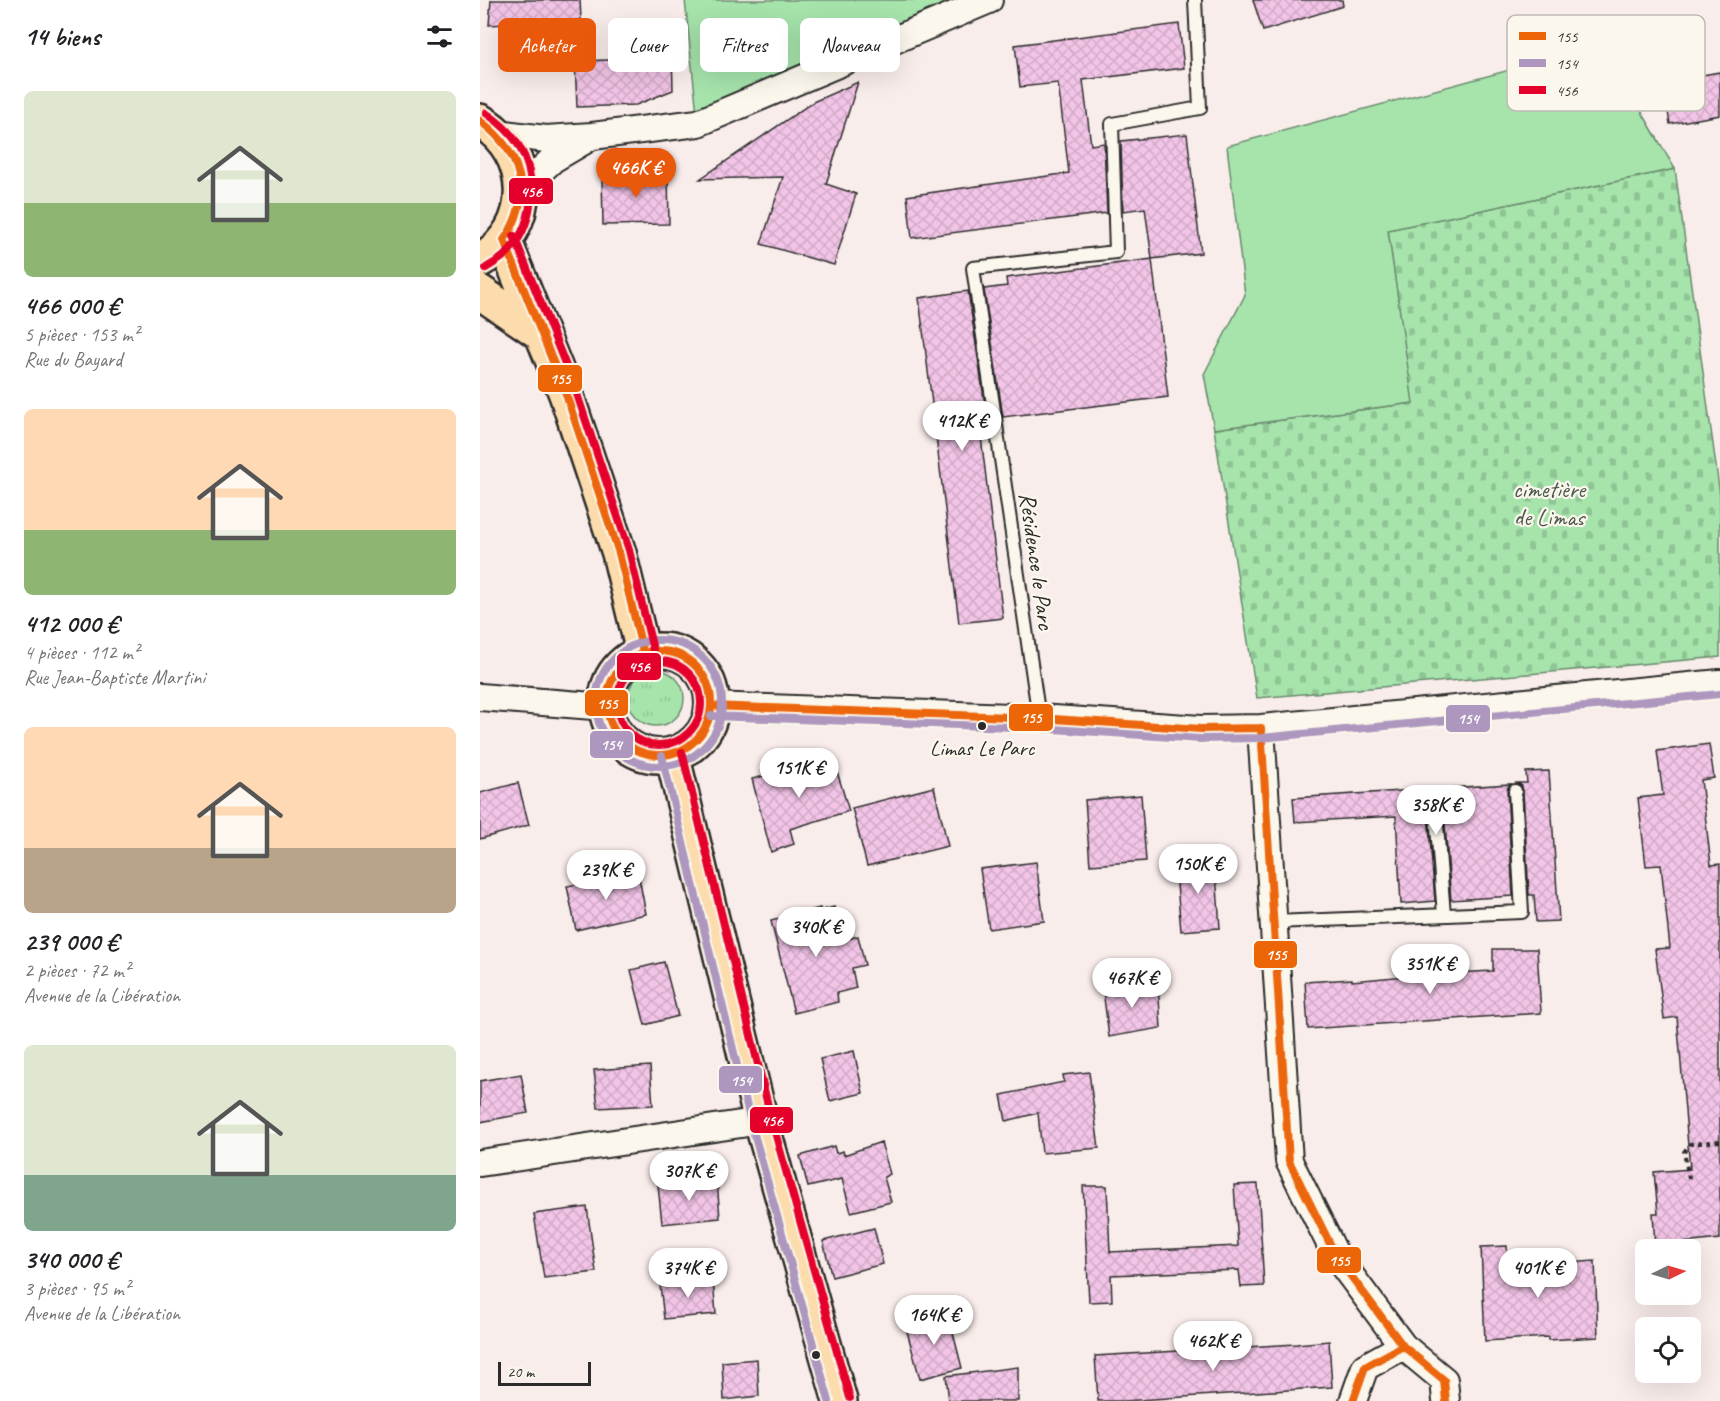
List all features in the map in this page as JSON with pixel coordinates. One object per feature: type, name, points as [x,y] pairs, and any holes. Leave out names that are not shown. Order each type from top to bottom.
[{"type":"main road","points":[[488,127],[510,149],[518,168],[522,188],[520,207],[514,225],[492,250],[540,333],[566,394],[619,554],[643,652]]},
{"type":"main road","points":[[480,292],[540,333]]},
{"type":"main road","points":[[660,650],[676,653],[691,661],[702,674],[710,689],[711,706],[708,722],[700,736],[687,747],[672,754],[657,756],[642,754],[617,736],[609,723],[606,707],[608,690],[615,673],[627,660],[643,652],[660,650]]},
{"type":"main road","points":[[672,754],[761,1121],[840,1401]]},
{"type":"street","points":[[488,127],[546,139],[592,136],[698,123],[989,0]]},
{"type":"street","points":[[522,188],[553,159],[592,136]]},
{"type":"street","points":[[711,706],[1039,718],[1201,729],[1262,728],[1720,683]]},
{"type":"street","points":[[480,697],[606,707]]},
{"type":"street","points":[[1262,728],[1289,1161],[1336,1256],[1403,1346],[1444,1380],[1446,1401]]},
{"type":"street","points":[[480,1163],[761,1121]]},
{"type":"street","points":[[1353,1401],[1365,1367],[1403,1346]]},
{"type":"lane","name":"Résidence le Parc","points":[[1039,718],[974,268],[1116,252],[1112,124],[1200,108],[1196,0]]},
{"type":"lane","points":[[1274,922],[1522,912],[1515,791]]},
{"type":"lane","points":[[1435,801],[1444,915]]},
{"type":"path","points":[[1689,1179],[1684,1152],[1690,1144],[1720,1141]]},
{"type":"green space","points":[[685,0],[989,0],[900,38],[900,18],[800,18],[800,72],[819,72],[698,123]]},
{"type":"green space","points":[[1507,71],[1507,111],[1641,111],[1675,169],[1388,230],[1413,403],[1214,429],[1204,374],[1245,295],[1227,146]]},
{"type":"green space","name":"cimetière de Limas","points":[[1675,169],[1720,495],[1720,657],[1257,698],[1214,429],[1412,403],[1388,230]]},
{"type":"green space","points":[[650,670],[662,670],[672,674],[680,682],[684,698],[680,714],[672,722],[662,726],[650,726],[640,722],[632,714],[628,704],[628,692],[632,682],[640,674]]},
{"type":"building","points":[[491,0],[580,0],[581,18],[498,18],[498,25],[489,25]]},
{"type":"building","points":[[1253,0],[1342,0],[1343,6],[1263,31]]},
{"type":"building","points":[[1179,24],[1184,68],[1083,80],[1091,145],[1104,143],[1107,213],[912,238],[907,196],[1069,173],[1058,83],[1020,87],[1015,45]]},
{"type":"building","points":[[596,60],[608,60],[608,72],[673,72],[673,90],[636,105],[577,107],[575,72],[596,72]]},
{"type":"building","points":[[1720,72],[1720,115],[1670,124],[1668,111],[1705,111],[1705,75]]},
{"type":"building","points":[[858,82],[826,184],[856,194],[834,265],[761,244],[783,177],[700,179],[813,102]]},
{"type":"building","points":[[1187,134],[1201,253],[1152,259],[1145,208],[1123,211],[1121,141]]},
{"type":"building","points":[[668,173],[669,224],[603,225],[602,175]]},
{"type":"building","points":[[1152,259],[1168,397],[1003,417],[984,289],[1007,286],[1006,278]]},
{"type":"building","points":[[968,291],[987,419],[979,420],[1003,618],[959,623],[919,298]]},
{"type":"building","points":[[1709,744],[1714,778],[1701,780],[1711,865],[1720,864],[1720,1239],[1701,1241],[1701,1239],[1655,1239],[1653,1213],[1658,1213],[1654,1172],[1690,1169],[1677,1017],[1664,1019],[1655,949],[1670,948],[1661,865],[1646,866],[1638,798],[1663,795],[1657,751]]},
{"type":"building","points":[[832,755],[849,811],[790,829],[794,844],[771,852],[752,779],[789,770]]},
{"type":"building","points":[[1549,771],[1559,921],[1536,922],[1534,895],[1529,895],[1523,791],[1522,786],[1517,783],[1527,783],[1526,772]]},
{"type":"building","points":[[518,783],[529,825],[480,839],[480,793]]},
{"type":"building","points":[[1511,784],[1507,791],[1513,896],[1451,900],[1443,800],[1438,793],[1430,795],[1427,802],[1435,901],[1401,904],[1396,816],[1295,822],[1293,798]]},
{"type":"building","points":[[934,787],[948,846],[867,866],[852,808]]},
{"type":"building","points":[[1141,795],[1146,861],[1090,865],[1085,800]]},
{"type":"building","points":[[1215,859],[1220,928],[1181,931],[1175,861]]},
{"type":"building","points":[[1036,862],[1044,921],[989,929],[980,869]]},
{"type":"building","points":[[638,872],[646,914],[576,930],[567,886]]},
{"type":"building","points":[[834,907],[842,941],[858,936],[865,965],[852,968],[856,988],[837,993],[838,1002],[794,1013],[771,921],[820,908],[820,911]]},
{"type":"building","points":[[1493,949],[1537,949],[1541,1013],[1308,1029],[1305,982],[1493,971]]},
{"type":"building","points":[[664,962],[678,1016],[645,1025],[631,970]]},
{"type":"building","points":[[1158,983],[1161,1028],[1109,1037],[1103,990]]},
{"type":"building","points":[[854,1051],[863,1093],[830,1101],[820,1059]]},
{"type":"building","points":[[650,1066],[653,1105],[598,1108],[594,1070]]},
{"type":"building","points":[[1089,1072],[1099,1148],[1042,1153],[1038,1113],[1006,1121],[1001,1095],[1064,1082],[1063,1075]]},
{"type":"building","points":[[521,1074],[528,1113],[480,1122],[480,1081]]},
{"type":"building","points":[[881,1142],[890,1174],[884,1177],[891,1202],[851,1212],[842,1179],[808,1187],[800,1156],[834,1146],[836,1153],[843,1151],[844,1155]]},
{"type":"building","points":[[717,1181],[720,1218],[662,1224],[658,1185]]},
{"type":"building","points":[[1258,1184],[1264,1286],[1241,1287],[1239,1270],[1111,1275],[1112,1301],[1089,1302],[1083,1186],[1107,1186],[1110,1252],[1238,1246],[1234,1185]]},
{"type":"building","points":[[587,1207],[596,1272],[544,1278],[534,1214]]},
{"type":"building","points":[[874,1228],[883,1264],[832,1277],[823,1241]]},
{"type":"building","points":[[1507,1246],[1508,1267],[1595,1261],[1598,1337],[1485,1341],[1481,1247]]},
{"type":"building","points":[[713,1280],[716,1314],[664,1319],[660,1285]]},
{"type":"building","points":[[948,1313],[962,1368],[920,1379],[905,1324]]},
{"type":"building","points":[[1329,1341],[1332,1387],[1098,1401],[1095,1356]]},
{"type":"building","points":[[757,1359],[759,1396],[724,1400],[722,1362]]},
{"type":"building","points":[[1018,1367],[1018,1401],[949,1401],[946,1376]]},
{"type":"transit line","name":"456","points":[[486,113],[512,136],[519,146],[529,173],[531,188],[527,217],[515,244],[505,255],[486,268]]},
{"type":"transit line","name":"155","points":[[480,121],[506,146],[519,176],[521,191],[519,207],[504,240],[566,394],[619,553],[643,652]]},
{"type":"transit line","name":"456","points":[[514,236],[576,391],[629,550],[653,650]]},
{"type":"transit line","name":"154","points":[[659,640],[683,645],[704,658],[717,679],[722,703],[717,727],[704,748],[683,761],[659,766],[635,761],[614,748],[601,727],[596,703],[601,679],[614,658],[635,645],[659,640]]},
{"type":"transit line","name":"155","points":[[659,651],[679,655],[696,666],[707,683],[711,703],[707,723],[696,740],[679,751],[659,755],[639,751],[622,740],[611,723],[607,703],[611,683],[622,666],[639,655],[659,651]]},
{"type":"transit line","name":"456","points":[[659,661],[675,664],[689,673],[698,687],[701,703],[698,719],[689,733],[675,742],[659,745],[643,742],[629,733],[620,719],[617,703],[620,687],[629,673],[643,664],[659,661]]},
{"type":"transit line","name":"154","points":[[711,716],[1038,728],[1200,739],[1261,738],[1720,694]]},
{"type":"transit line","name":"155","points":[[711,706],[1039,718],[1201,729],[1261,728]]},
{"type":"transit line","name":"155","points":[[1261,728],[1289,1161],[1336,1256],[1403,1346],[1444,1380],[1446,1401]]},
{"type":"transit line","name":"456","points":[[682,752],[771,1118],[850,1398]]},
{"type":"transit line","name":"154","points":[[662,756],[751,1123],[829,1401]]},
{"type":"transit line","name":"155","points":[[1353,1401],[1365,1367],[1403,1346]]},
{"type":"place","name":"Limas Le Parc","points":[[982,726]]}]
